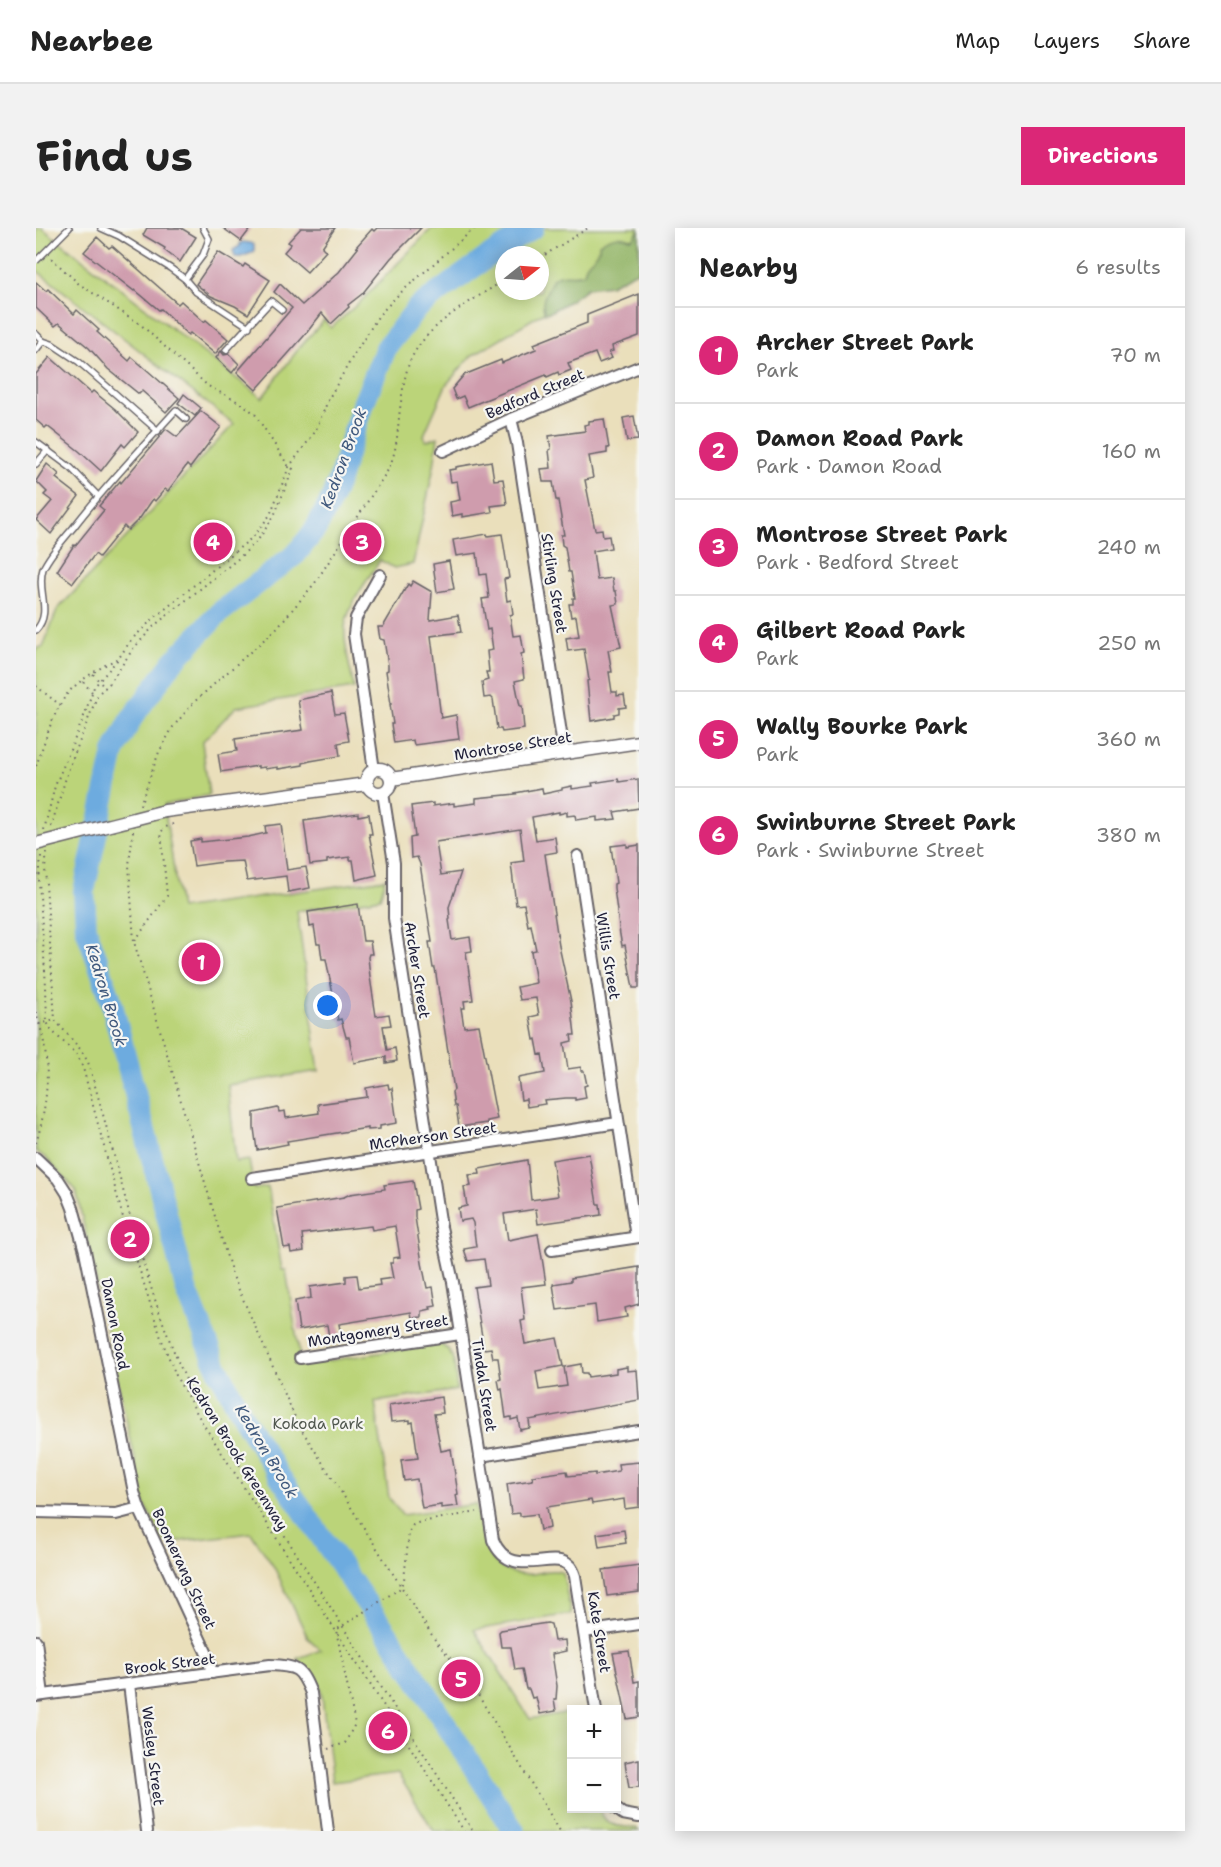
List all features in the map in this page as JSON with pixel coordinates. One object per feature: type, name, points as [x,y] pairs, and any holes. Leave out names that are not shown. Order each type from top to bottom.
[{"type":"street","name":"Bedford Street","points":[[443,451],[511,419],[639,367]]},
{"type":"street","name":"Stirling Street","points":[[511,419],[517,443],[564,753]]},
{"type":"street","points":[[374,770],[354,634],[356,618],[380,575]]},
{"type":"street","name":"Montrose Street","points":[[391,779],[639,742]]},
{"type":"street","points":[[374,770],[385,770],[391,779],[390,786],[382,793],[371,791],[367,784],[367,777],[374,770]]},
{"type":"street","points":[[42,844],[165,811],[367,784]]},
{"type":"street","name":"Archer Street","points":[[382,793],[394,872],[394,918],[429,1152]]},
{"type":"street","name":"Willis Street","points":[[578,856],[637,1237]]},
{"type":"street","name":"McPherson Street","points":[[252,1178],[618,1123]]},
{"type":"street","name":"Tindal Street","points":[[429,1152],[495,1546],[511,1561],[522,1564],[556,1560],[565,1562]]},
{"type":"street","name":"Damon Road","points":[[36,1158],[58,1179],[73,1208],[85,1251],[134,1492],[140,1508]]},
{"type":"street","points":[[552,1250],[637,1237]]},
{"type":"street","name":"Montgomery Street","points":[[300,1359],[460,1334]]},
{"type":"street","points":[[480,1456],[639,1431]]},
{"type":"street","name":"Boomerang Street","points":[[36,1512],[116,1514],[140,1508],[207,1654],[212,1673]]},
{"type":"street","name":"Kate Street","points":[[565,1562],[572,1567],[575,1576],[595,1705]]},
{"type":"street","points":[[584,1632],[639,1624]]},
{"type":"street","points":[[36,1641],[40,1696]]},
{"type":"street","name":"Brook Street","points":[[40,1696],[212,1673],[291,1666],[304,1677],[311,1693],[317,1753]]},
{"type":"street","name":"Wesley Street","points":[[129,1684],[147,1831]]},
{"type":"street","points":[[317,1753],[328,1831]]},
{"type":"street","points":[[621,1812],[627,1816],[639,1816]]},
{"type":"lane","points":[[36,261],[69,228]]},
{"type":"lane","points":[[101,228],[137,247],[185,279],[196,291],[249,327]]},
{"type":"lane","points":[[185,279],[203,255],[209,239],[203,228]]},
{"type":"lane","points":[[226,350],[271,301],[282,310]]},
{"type":"lane","points":[[36,334],[43,341],[52,344],[79,362],[158,431]]},
{"type":"lane","points":[[36,350],[43,341]]},
{"type":"lane","points":[[36,630],[43,622],[45,610],[41,588],[43,570],[56,549],[98,496],[177,410],[186,419]]},
{"type":"lane","points":[[36,442],[72,468],[98,496]]},
{"type":"lane","points":[[36,464],[48,450]]},
{"type":"path","points":[[47,1022],[39,880],[42,844],[54,786],[92,693],[131,640],[167,605],[254,536],[270,515],[289,467],[315,432],[329,398],[379,315],[399,294],[475,228]]},
{"type":"path","points":[[549,252],[588,228]]},
{"type":"path","points":[[50,257],[79,284],[149,332],[208,386],[244,405],[255,414],[289,467],[293,469],[274,516],[258,540],[155,626],[133,649],[96,698],[68,771],[50,833]]},
{"type":"path","points":[[138,812],[159,752],[173,727],[194,702],[275,630],[308,591],[388,470],[395,456],[399,437],[399,413],[410,361],[422,341],[436,325],[495,286]]},
{"type":"path","points":[[36,766],[60,705],[70,691],[104,665],[119,657]]},
{"type":"path","points":[[93,674],[105,688]]},
{"type":"path","points":[[83,682],[92,693]]},
{"type":"path","points":[[36,686],[60,705]]},
{"type":"path","points":[[134,942],[129,865],[135,822]]},
{"type":"path","points":[[161,842],[161,832],[176,822]]},
{"type":"path","points":[[42,844],[55,1020],[81,1050],[88,1062],[144,1262],[176,1358],[187,1382],[473,1831]]},
{"type":"path","points":[[36,1012],[44,1044],[47,1092],[42,1124],[36,1143]]},
{"type":"path","points":[[39,1024],[55,1020]]},
{"type":"path","name":"Kedron Brook Greenway","points":[[47,1022],[51,1030],[77,1055],[83,1068],[133,1254],[177,1378],[202,1422],[464,1831]]},
{"type":"path","points":[[317,1753],[345,1743],[355,1724],[336,1630],[399,1589],[404,1580],[409,1532],[413,1526],[420,1522],[488,1511]]},
{"type":"green space","name":"Kokoda Park","points":[[36,228],[42,228],[262,398],[299,348],[324,320],[331,328],[364,298],[432,228],[639,228],[639,251],[471,356],[446,385],[424,435],[426,441],[438,437],[413,564],[394,568],[380,560],[359,592],[347,619],[345,641],[354,688],[236,707],[202,742],[209,795],[164,805],[180,909],[385,879],[380,898],[297,911],[319,1071],[228,1085],[236,1162],[249,1160],[254,1189],[268,1187],[282,1270],[286,1270],[301,1365],[437,1344],[444,1346],[452,1356],[457,1390],[375,1402],[389,1498],[402,1515],[476,1504],[484,1542],[496,1563],[505,1570],[517,1574],[551,1571],[563,1573],[571,1614],[474,1630],[530,1719],[567,1713],[567,1813],[601,1813],[609,1823],[636,1828],[639,1831],[434,1831],[398,1774],[332,1782],[321,1688],[298,1658],[321,1650],[308,1638],[274,1567],[251,1533],[164,1543],[145,1505],[76,1190],[46,1158],[36,1151],[36,648],[43,647],[57,610],[234,424],[36,270]]},
{"type":"green space","points":[[639,229],[639,270],[610,285],[587,288],[571,300],[545,313],[543,304],[544,300],[549,300],[549,286],[553,278],[584,273],[586,265],[597,253],[599,244],[607,239],[634,238]]},
{"type":"water","points":[[243,242],[254,245],[254,252],[235,257],[233,250]]},
{"type":"building","points":[[147,228],[181,228],[196,237],[180,262],[164,250],[165,248],[143,235]]},
{"type":"building","points":[[223,228],[251,228],[241,241]]},
{"type":"building","points":[[301,228],[335,228],[322,247],[326,251],[307,272],[284,252],[291,244],[288,242]]},
{"type":"building","points":[[377,228],[421,228],[391,258],[362,294],[348,305],[349,307],[331,324],[322,313],[256,390],[237,372],[292,308],[274,292],[280,284],[302,305],[339,272],[358,248],[356,247],[372,229],[374,231]]},
{"type":"building","points":[[97,237],[109,248],[112,246],[178,304],[181,301],[204,322],[206,320],[228,339],[215,354],[190,333],[188,335],[161,309],[159,310],[84,252]]},
{"type":"building","points":[[218,252],[243,267],[245,264],[270,280],[248,314],[211,296],[196,284]]},
{"type":"building","points":[[36,282],[46,291],[48,289],[74,314],[77,310],[129,361],[132,357],[179,398],[166,412],[142,391],[139,394],[108,369],[89,348],[59,323],[55,326],[36,308]]},
{"type":"building","points":[[639,294],[639,336],[612,346],[613,351],[609,352],[612,358],[599,363],[595,353],[568,363],[571,370],[559,375],[558,372],[547,377],[546,375],[468,407],[463,396],[456,399],[452,389],[464,375],[536,349],[534,344],[587,323],[587,315]]},
{"type":"building","points":[[221,351],[224,355],[229,354],[239,364],[232,373],[216,358]]},
{"type":"building","points":[[50,357],[91,393],[93,391],[115,409],[138,432],[125,447],[122,444],[101,471],[79,451],[36,420],[36,374]]},
{"type":"building","points":[[184,394],[201,408],[195,416],[178,403]]},
{"type":"building","points":[[201,411],[221,427],[190,468],[187,465],[168,491],[165,489],[155,501],[153,499],[140,518],[128,530],[124,526],[99,557],[95,554],[73,583],[57,571],[74,545],[104,510],[99,506],[166,429],[177,437]]},
{"type":"building","points":[[634,416],[638,440],[627,441],[623,418]]},
{"type":"building","points":[[604,419],[609,448],[607,448],[607,453],[589,456],[593,478],[585,480],[595,530],[602,529],[603,537],[609,536],[611,548],[593,551],[597,580],[612,578],[614,591],[616,591],[618,604],[612,605],[621,647],[608,650],[612,672],[609,672],[612,692],[617,692],[617,696],[624,695],[626,707],[619,708],[619,713],[614,714],[614,717],[591,721],[587,681],[589,680],[584,649],[568,651],[566,638],[579,636],[576,616],[571,617],[569,604],[573,604],[573,598],[575,598],[565,547],[562,545],[561,535],[564,535],[558,500],[556,500],[553,482],[543,482],[541,469],[551,468],[549,436],[585,431],[584,425],[589,424],[589,421]]},
{"type":"building","points":[[491,461],[494,480],[503,479],[507,504],[491,506],[492,512],[462,517],[462,514],[452,516],[450,502],[460,500],[457,481],[451,482],[449,470]]},
{"type":"building","points":[[47,464],[59,474],[56,478],[79,496],[51,534],[36,520],[52,501],[44,495],[47,492],[36,481]]},
{"type":"building","points":[[487,534],[488,536],[502,534],[509,578],[504,579],[507,601],[511,600],[513,614],[510,615],[513,636],[521,635],[524,653],[521,654],[524,679],[515,681],[520,706],[522,706],[524,729],[502,732],[501,729],[497,729],[493,699],[484,698],[482,682],[488,680],[487,651],[493,650],[482,599],[489,598],[486,574],[480,575],[477,553],[456,556],[453,540]]},
{"type":"building","points":[[449,561],[454,589],[437,592],[433,564]]},
{"type":"building","points":[[413,581],[432,592],[430,620],[458,615],[461,632],[431,636],[441,718],[456,715],[459,739],[414,745],[413,740],[394,743],[386,671],[388,665],[384,640],[380,639],[378,627],[383,627],[408,584],[410,586]]},
{"type":"building","points":[[331,693],[335,714],[344,713],[349,741],[338,743],[340,756],[278,769],[278,767],[258,768],[258,766],[221,772],[218,754],[237,751],[235,739],[303,730],[298,700]]},
{"type":"building","points":[[618,779],[619,782],[638,779],[639,808],[614,812],[616,819],[597,821],[597,817],[576,820],[575,815],[567,816],[567,812],[532,817],[536,840],[555,837],[557,852],[545,854],[575,1035],[571,1035],[572,1041],[564,1043],[568,1069],[581,1067],[581,1071],[584,1071],[587,1085],[584,1086],[586,1098],[544,1100],[545,1104],[527,1107],[526,1099],[521,1100],[518,1078],[545,1073],[542,1054],[539,1055],[536,1039],[534,1040],[530,1017],[539,1015],[536,998],[520,1000],[517,987],[536,983],[531,951],[536,950],[531,925],[528,926],[524,904],[516,905],[511,863],[524,861],[520,829],[436,842],[441,875],[461,872],[449,907],[449,920],[452,940],[470,937],[472,951],[466,952],[473,1000],[464,1001],[465,1008],[461,1008],[464,1027],[479,1025],[497,1119],[487,1121],[487,1123],[459,1127],[429,942],[432,942],[420,864],[417,857],[411,858],[410,838],[415,837],[411,806],[454,803],[454,806],[476,803],[476,798],[516,794],[542,788],[543,794],[572,786],[572,789],[593,786],[592,783]]},
{"type":"building","points":[[358,813],[358,816],[369,814],[372,834],[369,834],[377,875],[356,880],[353,860],[350,860],[350,857],[310,865],[304,821]]},
{"type":"building","points":[[281,824],[287,870],[306,867],[310,888],[288,892],[286,876],[247,881],[243,861],[194,866],[190,841],[248,837],[266,833],[265,826]]},
{"type":"building","points":[[627,844],[627,847],[639,845],[639,988],[633,988],[625,945],[622,946],[614,888],[616,883],[611,846]]},
{"type":"building","points":[[358,904],[363,941],[370,941],[372,954],[368,957],[376,1016],[389,1014],[391,1025],[383,1026],[387,1050],[395,1048],[397,1061],[386,1063],[386,1057],[354,1063],[349,1037],[346,1037],[341,1019],[338,1020],[326,959],[322,959],[314,926],[310,927],[308,912]]},
{"type":"building","points":[[388,1084],[389,1089],[392,1088],[397,1123],[380,1126],[380,1129],[368,1130],[368,1128],[287,1141],[288,1144],[257,1150],[254,1113],[278,1108],[279,1112],[285,1111],[286,1118],[319,1113],[318,1104],[367,1097],[366,1088]]},
{"type":"building","points":[[589,1154],[597,1204],[600,1204],[601,1215],[538,1224],[536,1209],[504,1214],[508,1240],[538,1234],[543,1264],[546,1284],[521,1287],[525,1320],[521,1321],[525,1344],[557,1338],[563,1366],[536,1371],[539,1390],[567,1386],[564,1367],[581,1364],[582,1373],[587,1373],[588,1377],[616,1373],[616,1369],[627,1367],[627,1371],[637,1370],[639,1400],[529,1420],[530,1428],[520,1430],[518,1418],[511,1420],[511,1417],[506,1418],[502,1389],[500,1390],[498,1380],[501,1379],[498,1358],[493,1358],[491,1348],[484,1349],[474,1287],[488,1285],[484,1259],[468,1261],[464,1249],[476,1247],[473,1223],[471,1219],[460,1221],[458,1208],[467,1206],[464,1187],[471,1186],[469,1175],[480,1174],[479,1169],[527,1160],[531,1200],[558,1196],[552,1160]]},
{"type":"building","points":[[413,1181],[418,1209],[415,1210],[415,1217],[422,1263],[427,1288],[433,1287],[436,1306],[422,1311],[422,1317],[412,1318],[411,1312],[339,1324],[341,1336],[329,1337],[327,1325],[299,1330],[295,1301],[311,1298],[310,1287],[346,1282],[346,1276],[357,1275],[359,1288],[380,1285],[379,1280],[393,1278],[390,1263],[393,1263],[393,1258],[400,1257],[395,1226],[372,1230],[371,1226],[302,1234],[304,1251],[291,1253],[290,1247],[284,1248],[277,1208],[385,1189],[384,1185]]},
{"type":"building","points":[[639,1267],[639,1304],[625,1308],[627,1317],[597,1322],[595,1305],[557,1310],[553,1284],[571,1281],[571,1278]]},
{"type":"building","points":[[441,1397],[443,1413],[434,1414],[441,1451],[451,1449],[458,1506],[441,1508],[441,1505],[422,1508],[417,1479],[404,1481],[401,1460],[418,1458],[413,1422],[410,1423],[410,1420],[391,1422],[389,1405]]},
{"type":"building","points":[[639,1462],[639,1507],[625,1509],[624,1499],[592,1504],[591,1500],[547,1507],[550,1528],[540,1530],[537,1514],[520,1516],[520,1513],[511,1514],[507,1484],[533,1480],[532,1476],[567,1471],[568,1476],[619,1471],[618,1464]]},
{"type":"building","points":[[624,1530],[626,1543],[599,1547],[597,1534]]},
{"type":"building","points":[[639,1565],[639,1592],[607,1596],[603,1570]]},
{"type":"building","points":[[551,1624],[554,1641],[565,1640],[566,1651],[552,1654],[557,1686],[556,1699],[554,1699],[556,1711],[540,1714],[536,1697],[532,1698],[529,1689],[526,1689],[522,1669],[515,1670],[511,1647],[501,1647],[499,1632]]},
{"type":"building","points":[[629,1651],[634,1682],[639,1681],[639,1717],[627,1719],[613,1653]]},
{"type":"building","points":[[639,1759],[639,1787],[629,1788],[625,1762]]},
{"type":"waterway","name":"Kedron Brook","points":[[514,1831],[396,1646],[278,1474],[244,1419],[217,1367],[186,1289],[110,997],[86,928],[84,891],[114,752],[132,718],[173,662],[219,613],[296,554],[315,530],[340,477],[361,409],[386,348],[417,308],[489,256],[533,228]]},
{"type":"place","name":"Gilbert Road Park","points":[[213,542]]},
{"type":"place","name":"Montrose Street Park","points":[[362,542]]},
{"type":"place","name":"Archer Street Park","points":[[201,962]]},
{"type":"place","name":"Damon Road Park","points":[[130,1239]]},
{"type":"place","name":"Wally Bourke Park","points":[[461,1679]]},
{"type":"place","name":"Swinburne Street Park","points":[[388,1731]]}]
